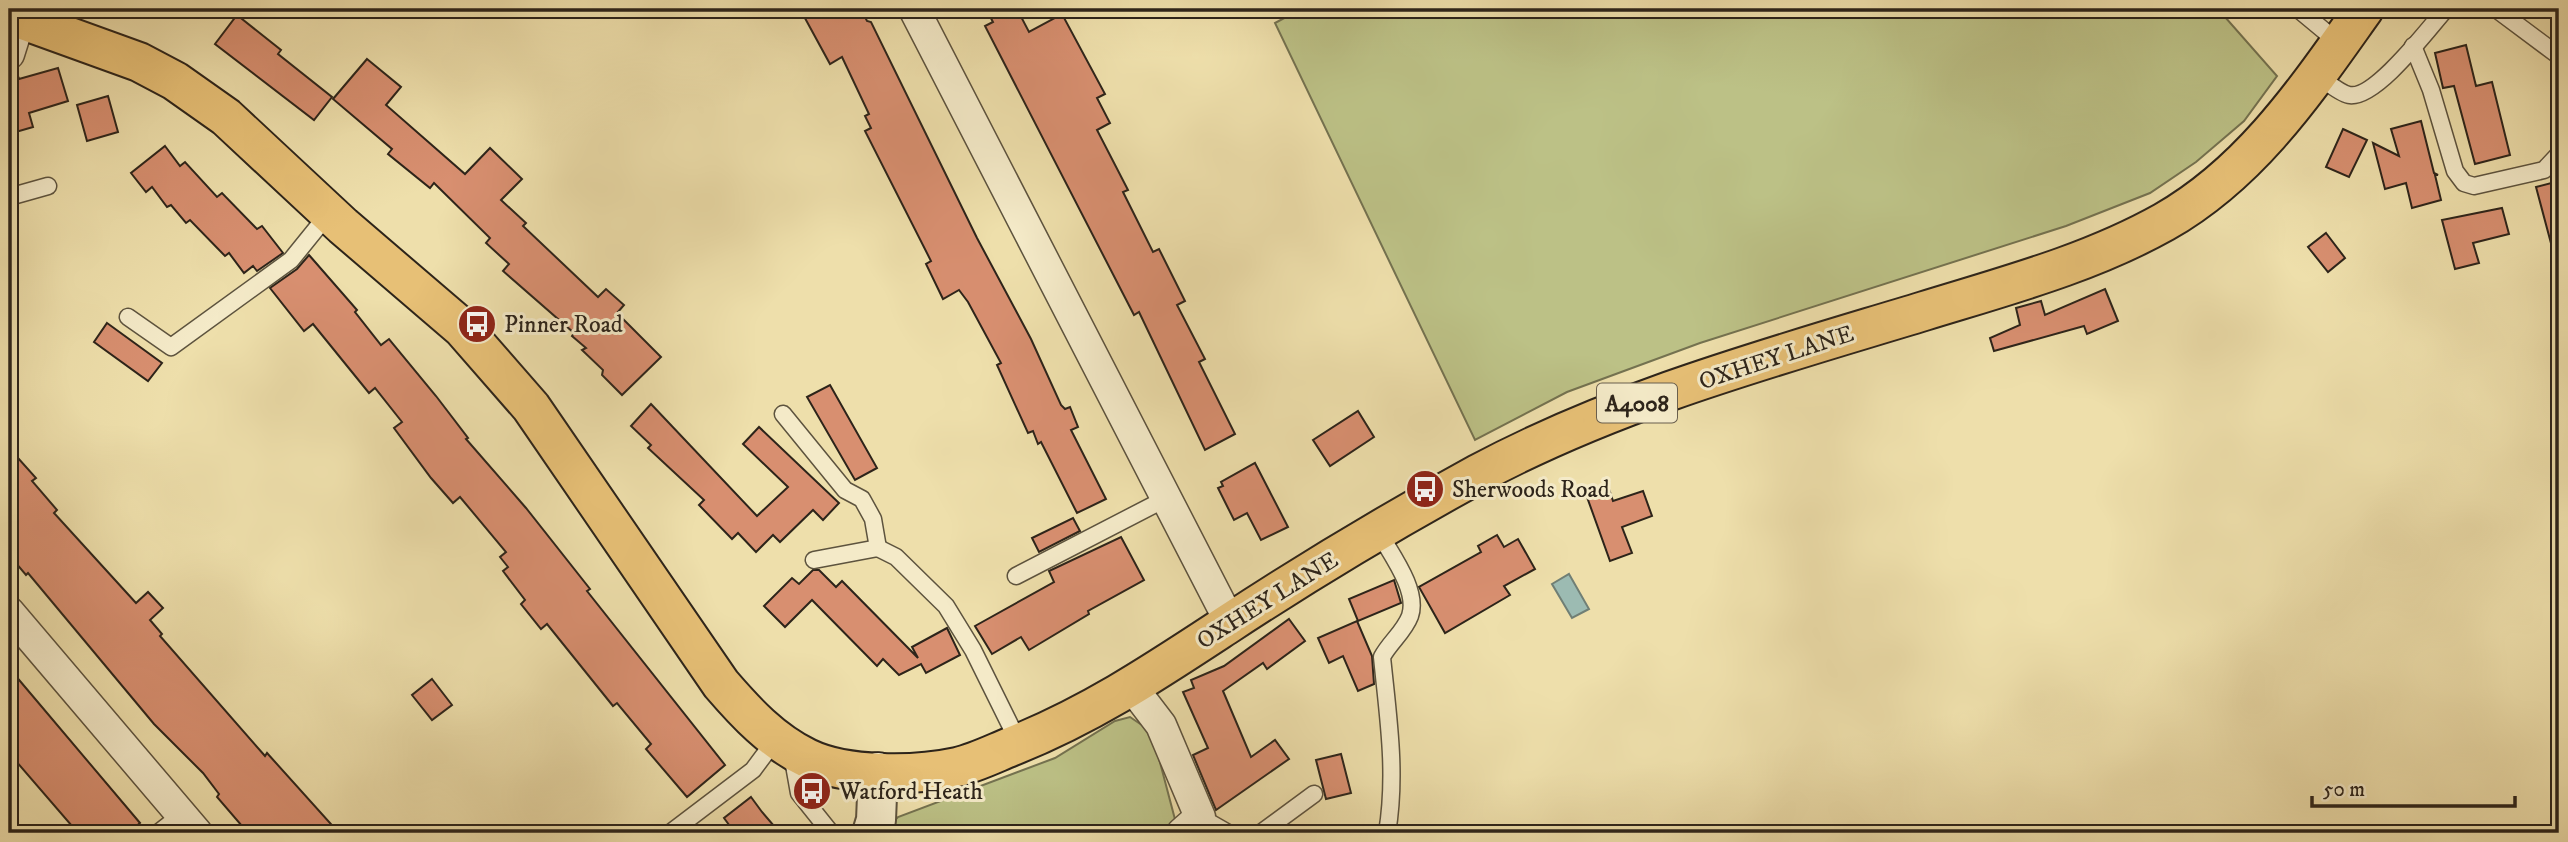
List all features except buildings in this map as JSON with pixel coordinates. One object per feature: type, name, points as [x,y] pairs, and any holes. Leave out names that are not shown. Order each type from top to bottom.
[{"type":"main road","name":"OXHEY LANE","points":[[878,772],[920,773],[961,766],[1083,716],[1378,531],[1482,472],[1614,411],[1760,361],[2049,272],[2120,244],[2187,207],[2246,159],[2284,120],[2364,9]]},
{"type":"main road","name":"A4008","points":[[13,29],[139,62],[175,81],[226,117],[329,213],[462,328],[498,366],[531,407],[721,684],[751,718],[784,744],[813,761],[878,772]]},
{"type":"street","points":[[914,9],[1230,622]]},
{"type":"street","points":[[9,612],[179,827]]},
{"type":"street","points":[[1132,687],[1161,725],[1191,825]]},
{"type":"street","points":[[872,833],[876,820],[878,772]]},
{"type":"lane","points":[[2298,9],[2339,44]]},
{"type":"lane","points":[[2317,75],[2348,95],[2361,94],[2377,84],[2445,10],[2451,9]]},
{"type":"lane","points":[[2496,9],[2559,56]]},
{"type":"lane","points":[[2413,46],[2431,90],[2455,171],[2465,183],[2474,186],[2544,170],[2559,153]]},
{"type":"lane","points":[[9,197],[48,186]]},
{"type":"lane","points":[[128,317],[171,347],[291,260],[329,213]]},
{"type":"lane","points":[[783,414],[845,490],[862,499],[873,519],[878,548]]},
{"type":"lane","points":[[1016,576],[1166,499]]},
{"type":"lane","points":[[1378,531],[1408,587],[1412,603],[1402,630],[1382,657],[1393,755],[1393,799],[1387,833]]},
{"type":"lane","points":[[814,560],[878,548],[896,557],[946,606],[973,650],[1019,743]]},
{"type":"lane","points":[[670,833],[784,744],[799,793],[831,833]]},
{"type":"lane","points":[[1261,833],[1314,794]]},
{"type":"lane","points":[[1191,825],[1228,833]]},
{"type":"green space","points":[[1301,9],[2218,9],[2277,76],[2244,121],[2196,162],[2150,193],[2066,226],[1700,343],[1567,392],[1475,440],[1275,23]]},
{"type":"green space","points":[[1130,717],[1152,732],[1177,827],[1170,833],[883,833],[898,817],[1055,758],[1115,721]]},
{"type":"water","points":[[1569,574],[1589,609],[1572,618],[1552,584]]},
{"type":"place","name":"Pinner Road","points":[[477,324]]},
{"type":"place","name":"Sherwoods Road","points":[[1425,489]]},
{"type":"place","name":"Watford Heath","points":[[812,791]]}]
